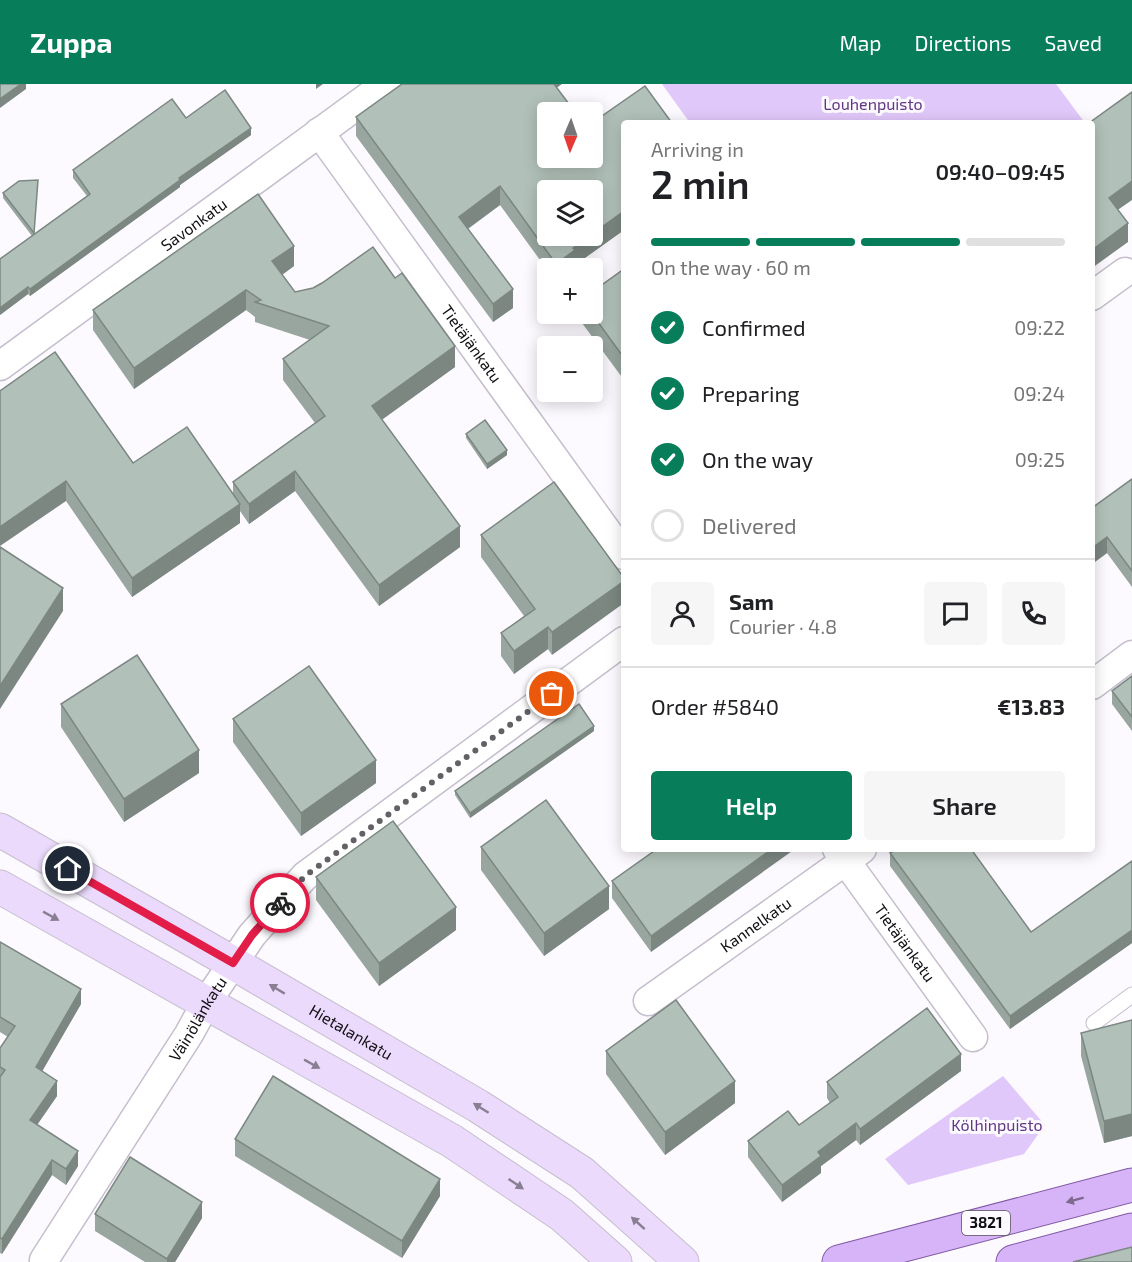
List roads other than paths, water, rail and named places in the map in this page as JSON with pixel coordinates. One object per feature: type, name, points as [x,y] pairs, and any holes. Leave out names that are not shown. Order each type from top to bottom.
[{"type":"main road","name":"Hietalankatu","points":[[14,838],[478,1106],[582,1173],[682,1262]]},
{"type":"main road","points":[[0,887],[452,1141],[562,1215],[615,1262]]},
{"type":"main road","name":"3821","points":[[839,1262],[1132,1185]]},
{"type":"main road","points":[[1013,1262],[1132,1230]]},
{"type":"street","name":"Savonkatu","points":[[0,366],[386,84]]},
{"type":"street","name":"Tietäjänkatu","points":[[319,132],[621,551]]},
{"type":"street","points":[[1095,294],[1124,270]]},
{"type":"street","name":"Väinölänkatu","points":[[44,1260],[189,1034],[206,1003],[252,935],[305,876],[621,643]]},
{"type":"street","points":[[1095,683],[1132,656]]},
{"type":"street","name":"Tietäjänkatu","points":[[848,853],[973,1037]]},
{"type":"street","name":"Kannelkatu","points":[[648,1001],[848,853]]},
{"type":"lane","points":[[1094,1023],[1132,995]]},
{"type":"park label","name":"Louhenpuisto","points":[[873,104]]},
{"type":"park label","name":"Kölhinpuisto","points":[[997,1125]]}]
